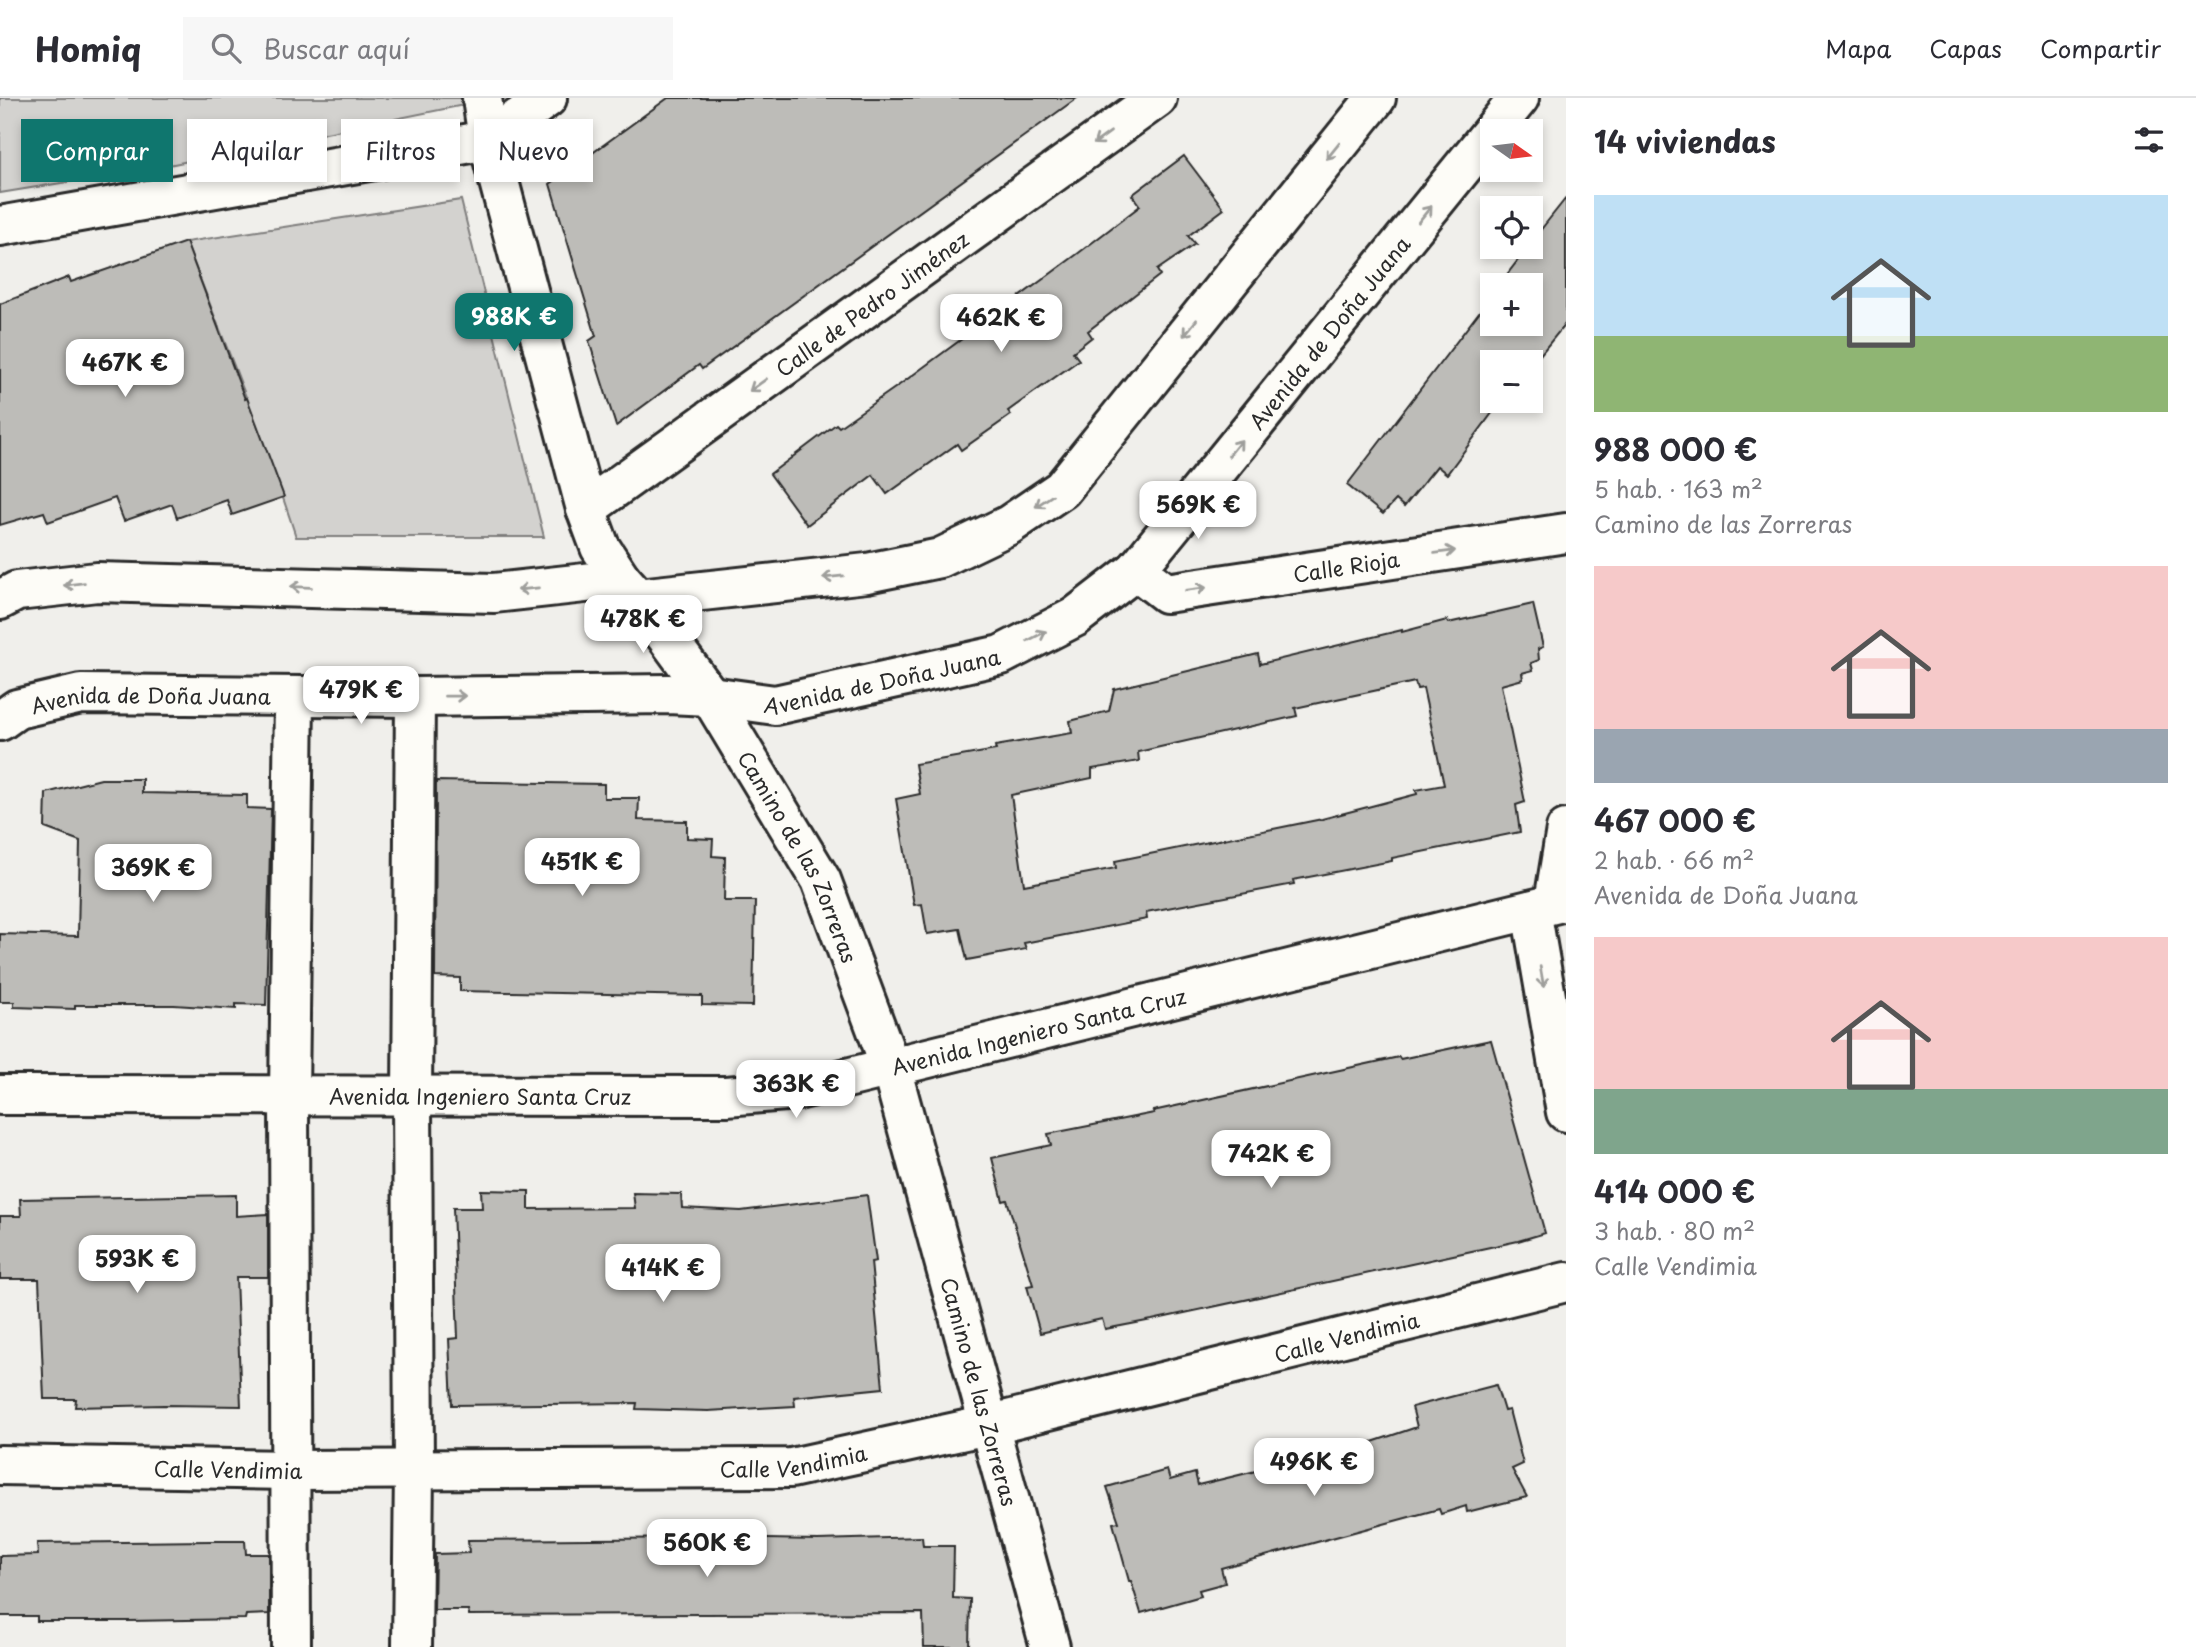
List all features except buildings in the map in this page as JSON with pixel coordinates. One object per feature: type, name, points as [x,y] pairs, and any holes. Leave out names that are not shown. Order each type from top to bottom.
[{"type":"street","name":"Camino de las Zorreras","points":[[482,98],[485,119]]},
{"type":"street","points":[[518,119],[547,98]]},
{"type":"street","name":"Calle de Pedro Jiménez","points":[[586,509],[1157,98]]},
{"type":"street","points":[[0,600],[17,591],[97,582],[494,593],[629,588],[879,570],[940,558],[1009,525],[1062,489],[1376,98]]},
{"type":"street","name":"Avenida de Doña Juana","points":[[0,721],[17,709],[82,694],[415,697],[668,694],[710,696],[775,705],[1001,655],[1076,617],[1136,570],[1519,98]]},
{"type":"street","points":[[0,226],[474,142]]},
{"type":"street","name":"Camino de las Zorreras","points":[[499,182],[586,509],[600,547],[710,696],[821,880],[891,1068],[1050,1647]]},
{"type":"street","name":"Calle Rioja","points":[[1136,570],[1166,593],[1566,534]]},
{"type":"street","points":[[291,1647],[289,1096],[294,696]]},
{"type":"street","points":[[412,1647],[415,697]]},
{"type":"street","points":[[1566,829],[1550,904],[1566,1112]]},
{"type":"street","name":"Avenida Ingeniero Santa Cruz","points":[[0,1095],[726,1096],[798,1090],[1550,904]]},
{"type":"street","name":"Calle Vendimia","points":[[0,1465],[290,1470],[791,1468],[988,1425],[1566,1282]]},
{"type":"shaded area","points":[[0,98],[463,98],[464,105],[395,119],[341,119],[341,130],[327,133],[327,119],[187,119],[187,161],[173,164],[173,119],[21,119],[21,182],[67,182],[0,193]]},
{"type":"shaded area","points":[[461,200],[544,537],[296,537],[257,426],[186,242]]}]
